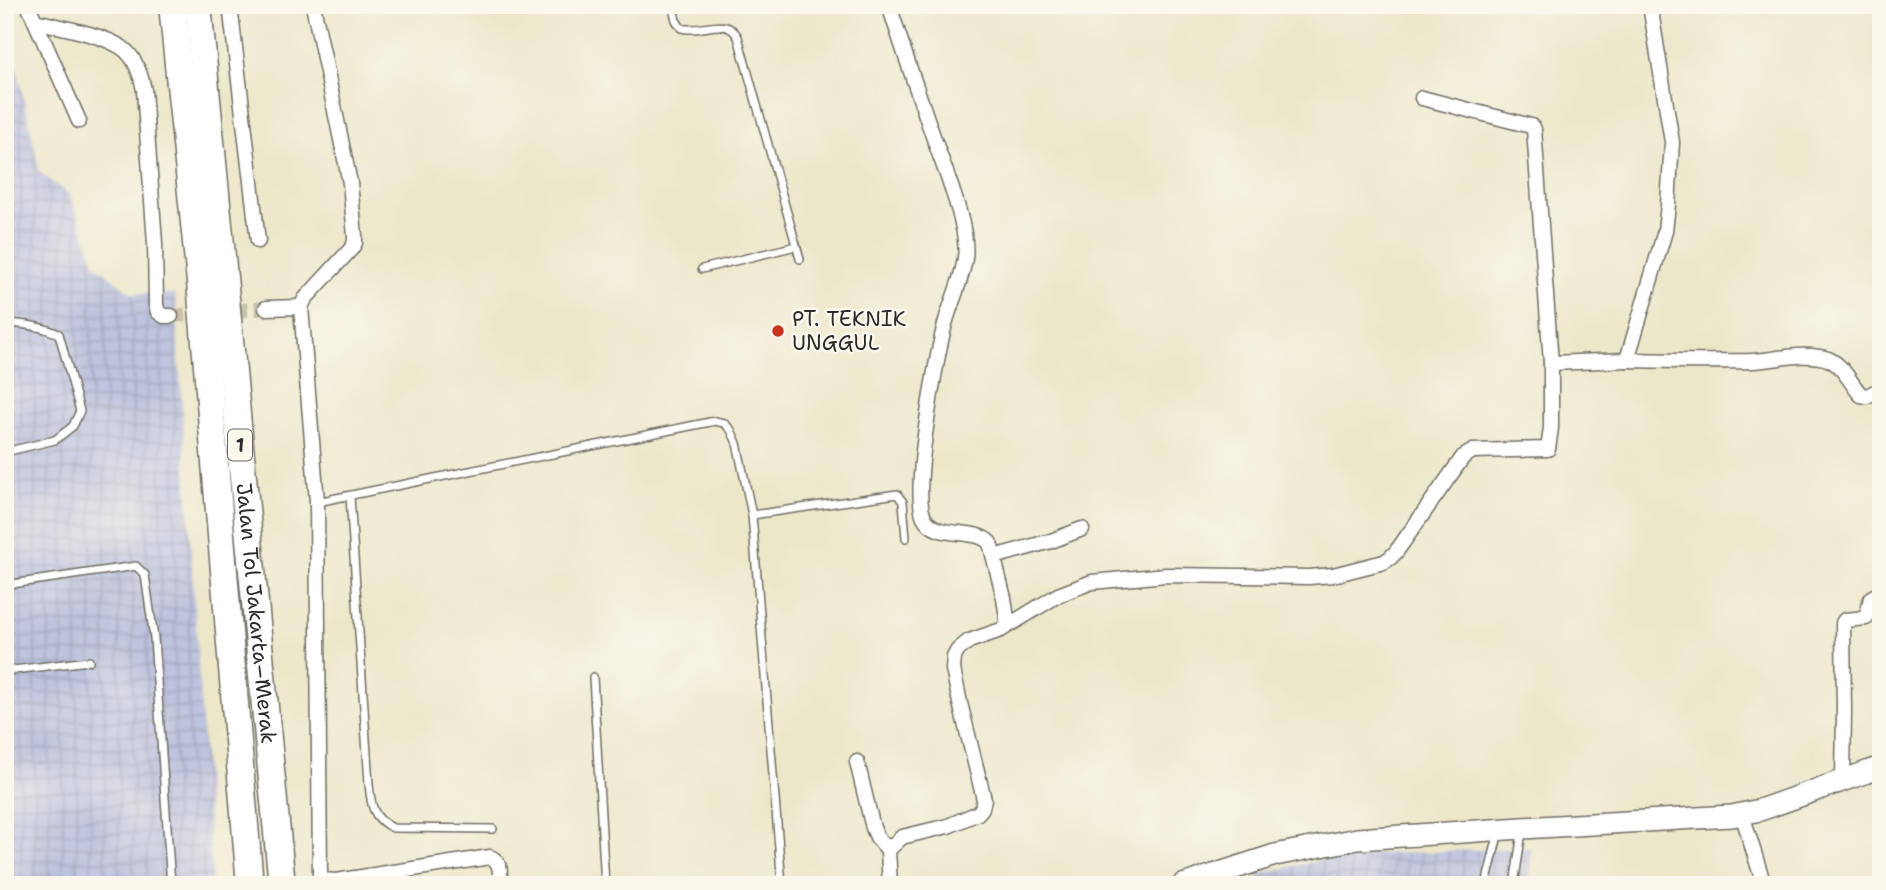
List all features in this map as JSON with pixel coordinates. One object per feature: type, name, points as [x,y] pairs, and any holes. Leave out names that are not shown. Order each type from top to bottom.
[{"type":"highway","name":"Jalan Tol Jakarta–Merak","points":[[172,5],[201,295],[250,885]]},
{"type":"highway","name":"Jalan Tol Jakarta–Merak","points":[[198,5],[282,885]]},
{"type":"main road","points":[[1183,885],[1275,855],[1357,839],[1700,819],[1742,814],[1881,767]]},
{"type":"street","points":[[28,5],[79,121]]},
{"type":"street","points":[[230,5],[258,242]]},
{"type":"street","points":[[313,5],[350,183],[355,236],[351,249],[305,299],[301,307],[317,502],[320,876],[322,880],[336,881],[490,857],[496,859],[499,865],[500,885]]},
{"type":"street","points":[[889,5],[948,179],[966,245],[965,259],[945,325],[928,408],[920,506],[928,524],[952,532],[984,536],[990,543],[1008,625]]},
{"type":"street","points":[[1627,360],[1665,231],[1668,205],[1672,142],[1650,5]]},
{"type":"street","points":[[35,21],[103,39],[122,48],[132,58],[138,70],[144,90],[155,243],[156,305],[158,312],[171,316]]},
{"type":"street","points":[[888,849],[902,837],[948,826],[978,813],[982,808],[984,799],[953,669],[958,650],[969,641],[1001,629],[1058,595],[1091,582],[1166,575],[1309,578],[1384,562],[1396,552],[1463,457],[1473,451],[1548,449],[1551,428],[1551,363],[1534,129],[1422,98]]},
{"type":"street","points":[[266,308],[301,307]]},
{"type":"street","points":[[1551,363],[1627,360],[1754,361],[1819,357],[1836,364],[1861,395],[1867,396],[1881,389]]},
{"type":"street","points":[[994,557],[1082,529]]},
{"type":"street","points":[[1843,781],[1843,622],[1868,617],[1871,598],[1881,592]]},
{"type":"street","points":[[857,762],[873,828],[888,849],[890,885]]},
{"type":"street","points":[[1742,814],[1764,885]]},
{"type":"lane","points":[[672,5],[681,28],[689,31],[727,25],[734,29],[800,259]]},
{"type":"lane","points":[[702,269],[796,246]]},
{"type":"lane","points":[[5,323],[42,327],[59,334],[80,411],[73,426],[55,439],[5,452]]},
{"type":"lane","points":[[317,502],[715,421],[724,423],[737,443],[752,515],[782,885]]},
{"type":"lane","points":[[752,515],[897,494],[904,502],[906,538]]},
{"type":"lane","points":[[350,496],[369,784],[374,813],[382,824],[393,828],[493,829]]},
{"type":"lane","points":[[5,585],[136,566],[145,575],[154,638],[171,885]]},
{"type":"lane","points":[[5,671],[89,661]]},
{"type":"lane","points":[[593,677],[605,885]]},
{"type":"lane","points":[[1514,885],[1522,828]]},
{"type":"lane","points":[[1486,885],[1499,830]]},
{"type":"lane","points":[[5,849],[9,885]]},
{"type":"shaded area","points":[[5,12],[40,173],[70,195],[95,264],[131,293],[175,294],[212,885],[5,885]]},
{"type":"shaded area","points":[[1532,848],[1528,885],[1257,885],[1257,874],[1346,855]]},
{"type":"tunnel","points":[[171,316],[266,308]]},
{"type":"place","name":"PT. TEKNIK UNGGUL","points":[[778,331]]}]
